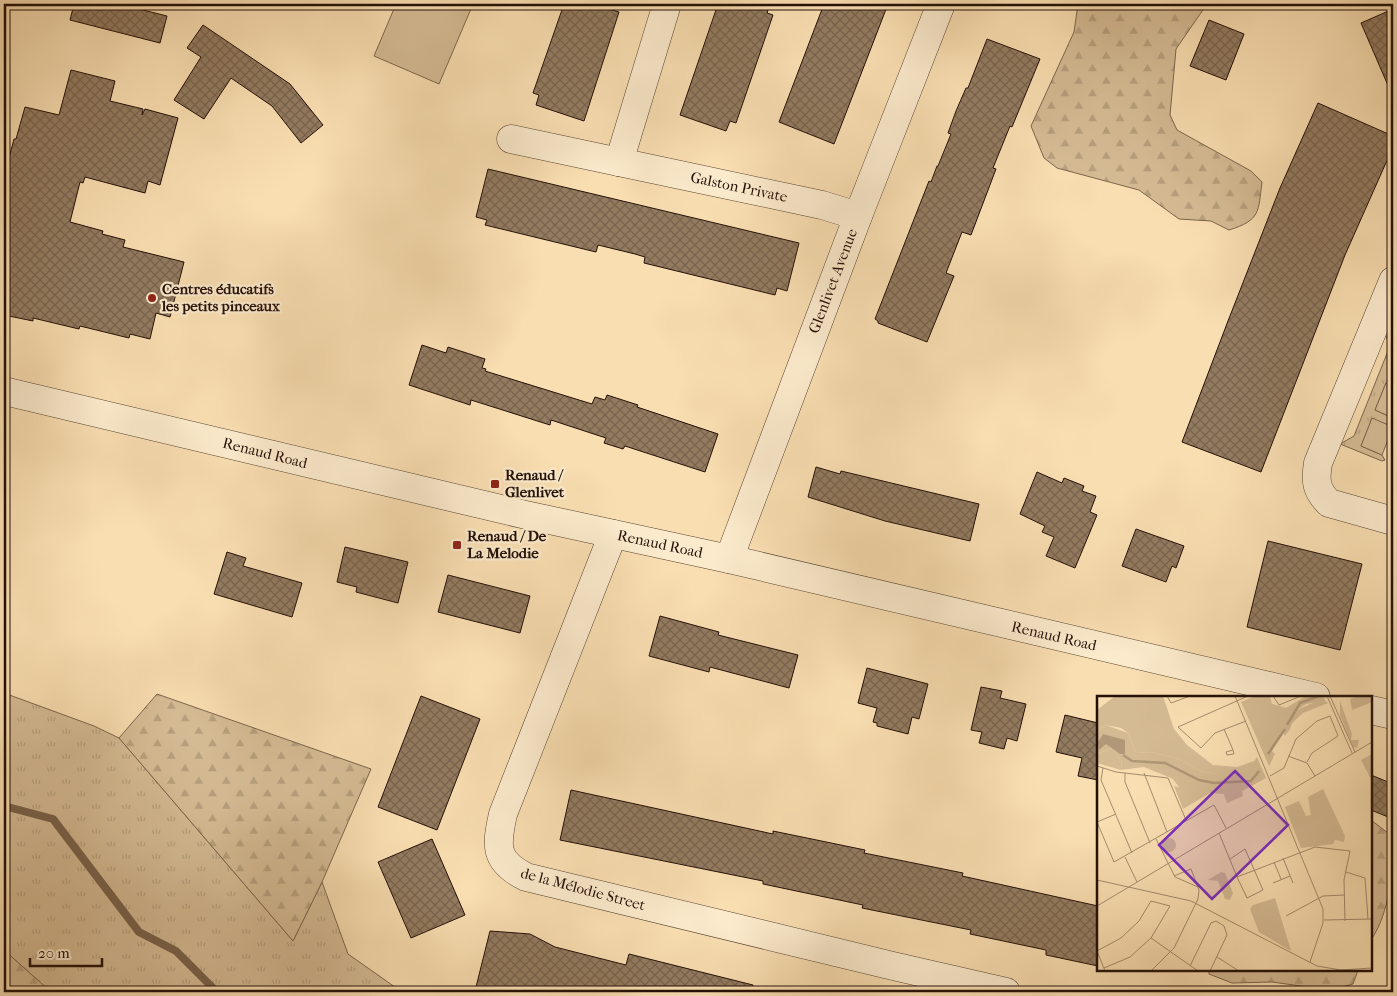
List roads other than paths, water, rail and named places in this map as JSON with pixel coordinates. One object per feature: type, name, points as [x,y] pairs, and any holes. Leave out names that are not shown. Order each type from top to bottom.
[{"type":"street","points":[[619,162],[667,4]]},
{"type":"street","name":"Glenlivet Avenue","points":[[728,559],[858,216],[941,4]]},
{"type":"street","name":"Galston Private","points":[[511,139],[822,205],[858,216]]},
{"type":"street","points":[[1393,281],[1318,463],[1316,480],[1322,496],[1329,504],[1393,521]]},
{"type":"street","name":"Renaud Road","points":[[4,391],[1312,696]]},
{"type":"street","name":"de la Mélodie Street","points":[[613,534],[503,814],[497,838],[502,858],[512,870],[526,877],[912,982],[1006,992]]},
{"type":"street","points":[[1372,710],[1393,715]]},
{"type":"waterway","points":[[4,806],[53,819],[139,932],[176,951],[217,992]]},
{"type":"place","name":"Centres éducatifs les petits pinceaux","points":[[152,298]]},
{"type":"place","name":"Renaud / Glenlivet","points":[[495,484]]},
{"type":"place","name":"Renaud / De La Melodie","points":[[457,545]]}]
